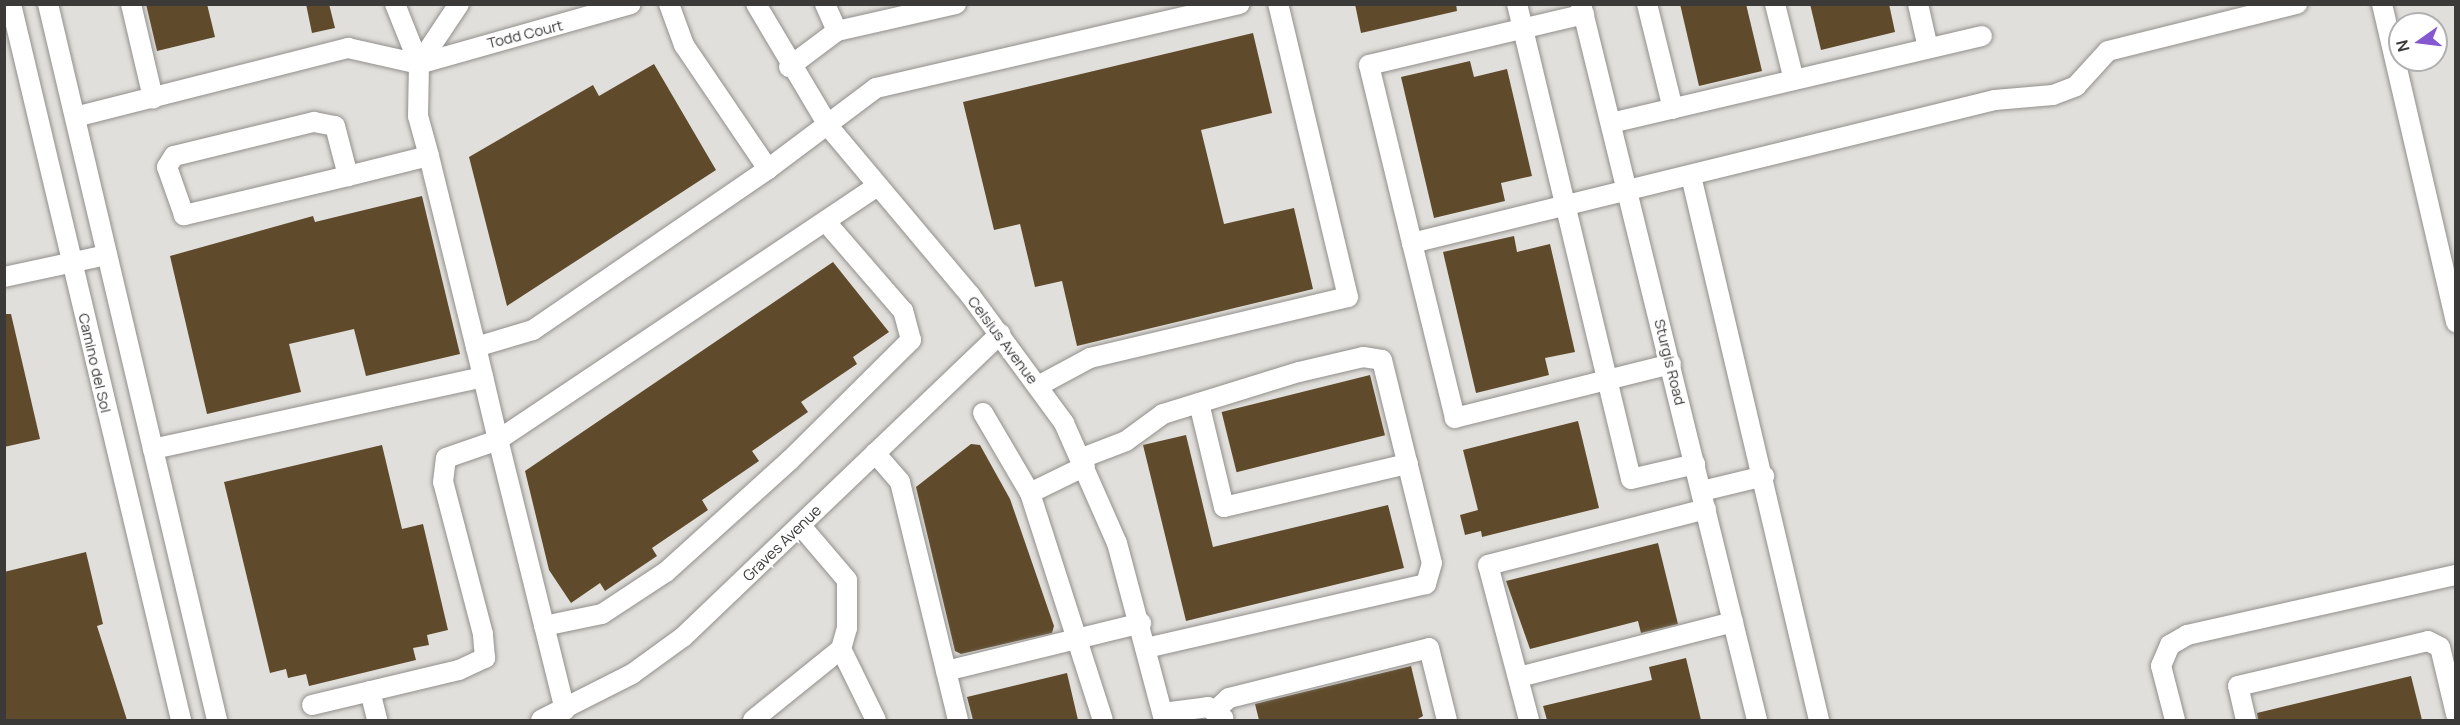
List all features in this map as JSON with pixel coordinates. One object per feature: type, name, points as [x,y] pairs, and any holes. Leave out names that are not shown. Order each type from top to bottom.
[{"type":"street","name":"Camino del Sol","points":[[11,4],[181,720]]},
{"type":"street","points":[[48,4],[217,720]]},
{"type":"street","points":[[130,4],[153,98]]},
{"type":"street","points":[[395,4],[419,64],[418,116],[565,710]]},
{"type":"street","points":[[419,64],[459,4]]},
{"type":"street","name":"Todd Court","points":[[419,64],[631,4]]},
{"type":"street","points":[[669,4],[684,45],[768,170]]},
{"type":"street","name":"Celsius Avenue","points":[[756,4],[789,67],[829,127],[876,187],[1000,334],[1038,386],[1083,462],[1117,543],[1141,623],[1164,717]]},
{"type":"street","points":[[825,4],[837,31]]},
{"type":"street","points":[[789,67],[837,31],[956,4]]},
{"type":"street","points":[[476,347],[532,330],[768,170],[829,127],[876,88],[1239,4]]},
{"type":"street","points":[[1038,386],[1090,358],[1348,297],[1278,4]]},
{"type":"street","points":[[1517,4],[1631,479],[1695,464]]},
{"type":"street","points":[[1647,4],[1673,109]]},
{"type":"street","points":[[1775,4],[1794,80]]},
{"type":"street","points":[[1918,4],[1928,48]]},
{"type":"street","points":[[1412,243],[1995,100],[2053,95],[2076,86],[2108,51],[2297,4]]},
{"type":"street","points":[[2382,4],[2456,323]]},
{"type":"street","points":[[1582,9],[1523,30],[1368,65],[1455,418],[1671,364]]},
{"type":"street","name":"Sturgis Road","points":[[1582,9],[1757,720]]},
{"type":"street","points":[[1611,123],[1983,36]]},
{"type":"street","points":[[75,117],[348,48],[419,64]]},
{"type":"street","points":[[348,176],[335,126],[326,122],[174,156],[167,167],[184,215],[348,176],[429,156]]},
{"type":"street","points":[[1691,176],[1764,476],[1819,720]]},
{"type":"street","points":[[312,705],[459,670],[485,658],[483,634],[443,482],[446,458],[498,440],[876,187]]},
{"type":"street","points":[[544,626],[602,614],[666,572],[789,461],[911,340],[903,310],[826,222]]},
{"type":"street","points":[[4,277],[107,255]]},
{"type":"street","name":"Graves Avenue","points":[[541,720],[565,710],[683,637],[1000,334]]},
{"type":"street","points":[[1030,494],[1083,462],[1126,441],[1163,414],[1299,372],[1376,356],[1382,360],[1432,563],[1426,584],[1147,648]]},
{"type":"street","points":[[153,449],[483,377]]},
{"type":"street","points":[[1199,403],[1224,507],[1408,464]]},
{"type":"street","points":[[983,413],[1030,494],[1079,638],[1103,720]]},
{"type":"street","points":[[874,453],[900,482],[958,720]]},
{"type":"street","points":[[1529,720],[1488,565],[1704,500],[1764,476]]},
{"type":"street","points":[[753,720],[841,649],[847,628],[847,580],[801,526]]},
{"type":"street","points":[[2175,720],[2161,666],[2170,645],[2187,635],[2456,574]]},
{"type":"street","points":[[1519,677],[1733,622]]},
{"type":"street","points":[[946,671],[1141,623]]},
{"type":"street","points":[[2246,720],[2238,686],[2389,648],[2428,641],[2448,645],[2456,714]]},
{"type":"street","points":[[1164,717],[1194,706],[1220,715],[1228,698],[1429,648],[1447,720]]},
{"type":"street","points":[[841,649],[876,720]]},
{"type":"street","points":[[370,691],[377,720]]},
{"type":"building","points":[[146,4],[207,4],[215,37],[157,51]]},
{"type":"building","points":[[306,4],[329,4],[335,28],[312,33]]},
{"type":"building","points":[[1355,4],[1456,4],[1457,11],[1361,33]]},
{"type":"building","points":[[1680,4],[1746,4],[1762,71],[1699,86]]},
{"type":"building","points":[[1810,4],[1889,4],[1895,32],[1821,50]]},
{"type":"building","points":[[1253,33],[1272,113],[1201,130],[1224,224],[1294,208],[1313,289],[1077,346],[1062,281],[1035,287],[1020,224],[994,230],[963,102]]},
{"type":"building","points":[[1470,61],[1474,77],[1507,69],[1532,176],[1501,183],[1505,201],[1434,218],[1401,77]]},
{"type":"building","points":[[654,64],[716,170],[507,306],[469,157],[593,85],[599,96]]},
{"type":"building","points":[[422,196],[460,354],[366,376],[354,329],[289,344],[301,392],[207,414],[170,256],[313,216],[315,222]]},
{"type":"building","points":[[1514,236],[1517,252],[1550,244],[1575,352],[1545,358],[1549,375],[1476,393],[1443,252]]},
{"type":"building","points":[[833,262],[889,332],[853,357],[857,364],[801,402],[808,412],[752,451],[759,461],[702,500],[708,510],[652,548],[657,556],[605,591],[600,583],[571,603],[549,570],[525,471]]},
{"type":"building","points":[[4,314],[11,314],[40,439],[4,447]]},
{"type":"building","points":[[1370,375],[1385,435],[1237,472],[1222,412]]},
{"type":"building","points":[[1578,421],[1599,508],[1482,537],[1481,531],[1465,535],[1460,515],[1478,510],[1463,450]]},
{"type":"building","points":[[1186,435],[1213,547],[1388,505],[1404,568],[1186,621],[1143,445]]},
{"type":"building","points":[[971,444],[980,445],[1010,499],[1054,626],[1052,633],[961,654],[955,651],[916,487]]},
{"type":"building","points":[[382,445],[402,529],[423,524],[448,630],[427,635],[429,645],[413,648],[416,660],[309,686],[306,674],[288,678],[286,669],[270,673],[224,482]]},
{"type":"building","points":[[1658,543],[1678,624],[1641,633],[1638,621],[1530,649],[1506,581]]},
{"type":"building","points":[[86,552],[103,624],[97,626],[127,720],[4,720],[4,572]]},
{"type":"building","points":[[1686,658],[1701,720],[1547,720],[1543,706],[1652,680],[1649,667]]},
{"type":"building","points":[[1411,666],[1423,716],[1416,720],[1259,720],[1255,704]]},
{"type":"building","points":[[1067,673],[1078,720],[973,720],[967,697]]},
{"type":"building","points":[[2411,676],[2422,720],[2258,720],[2257,713]]}]
